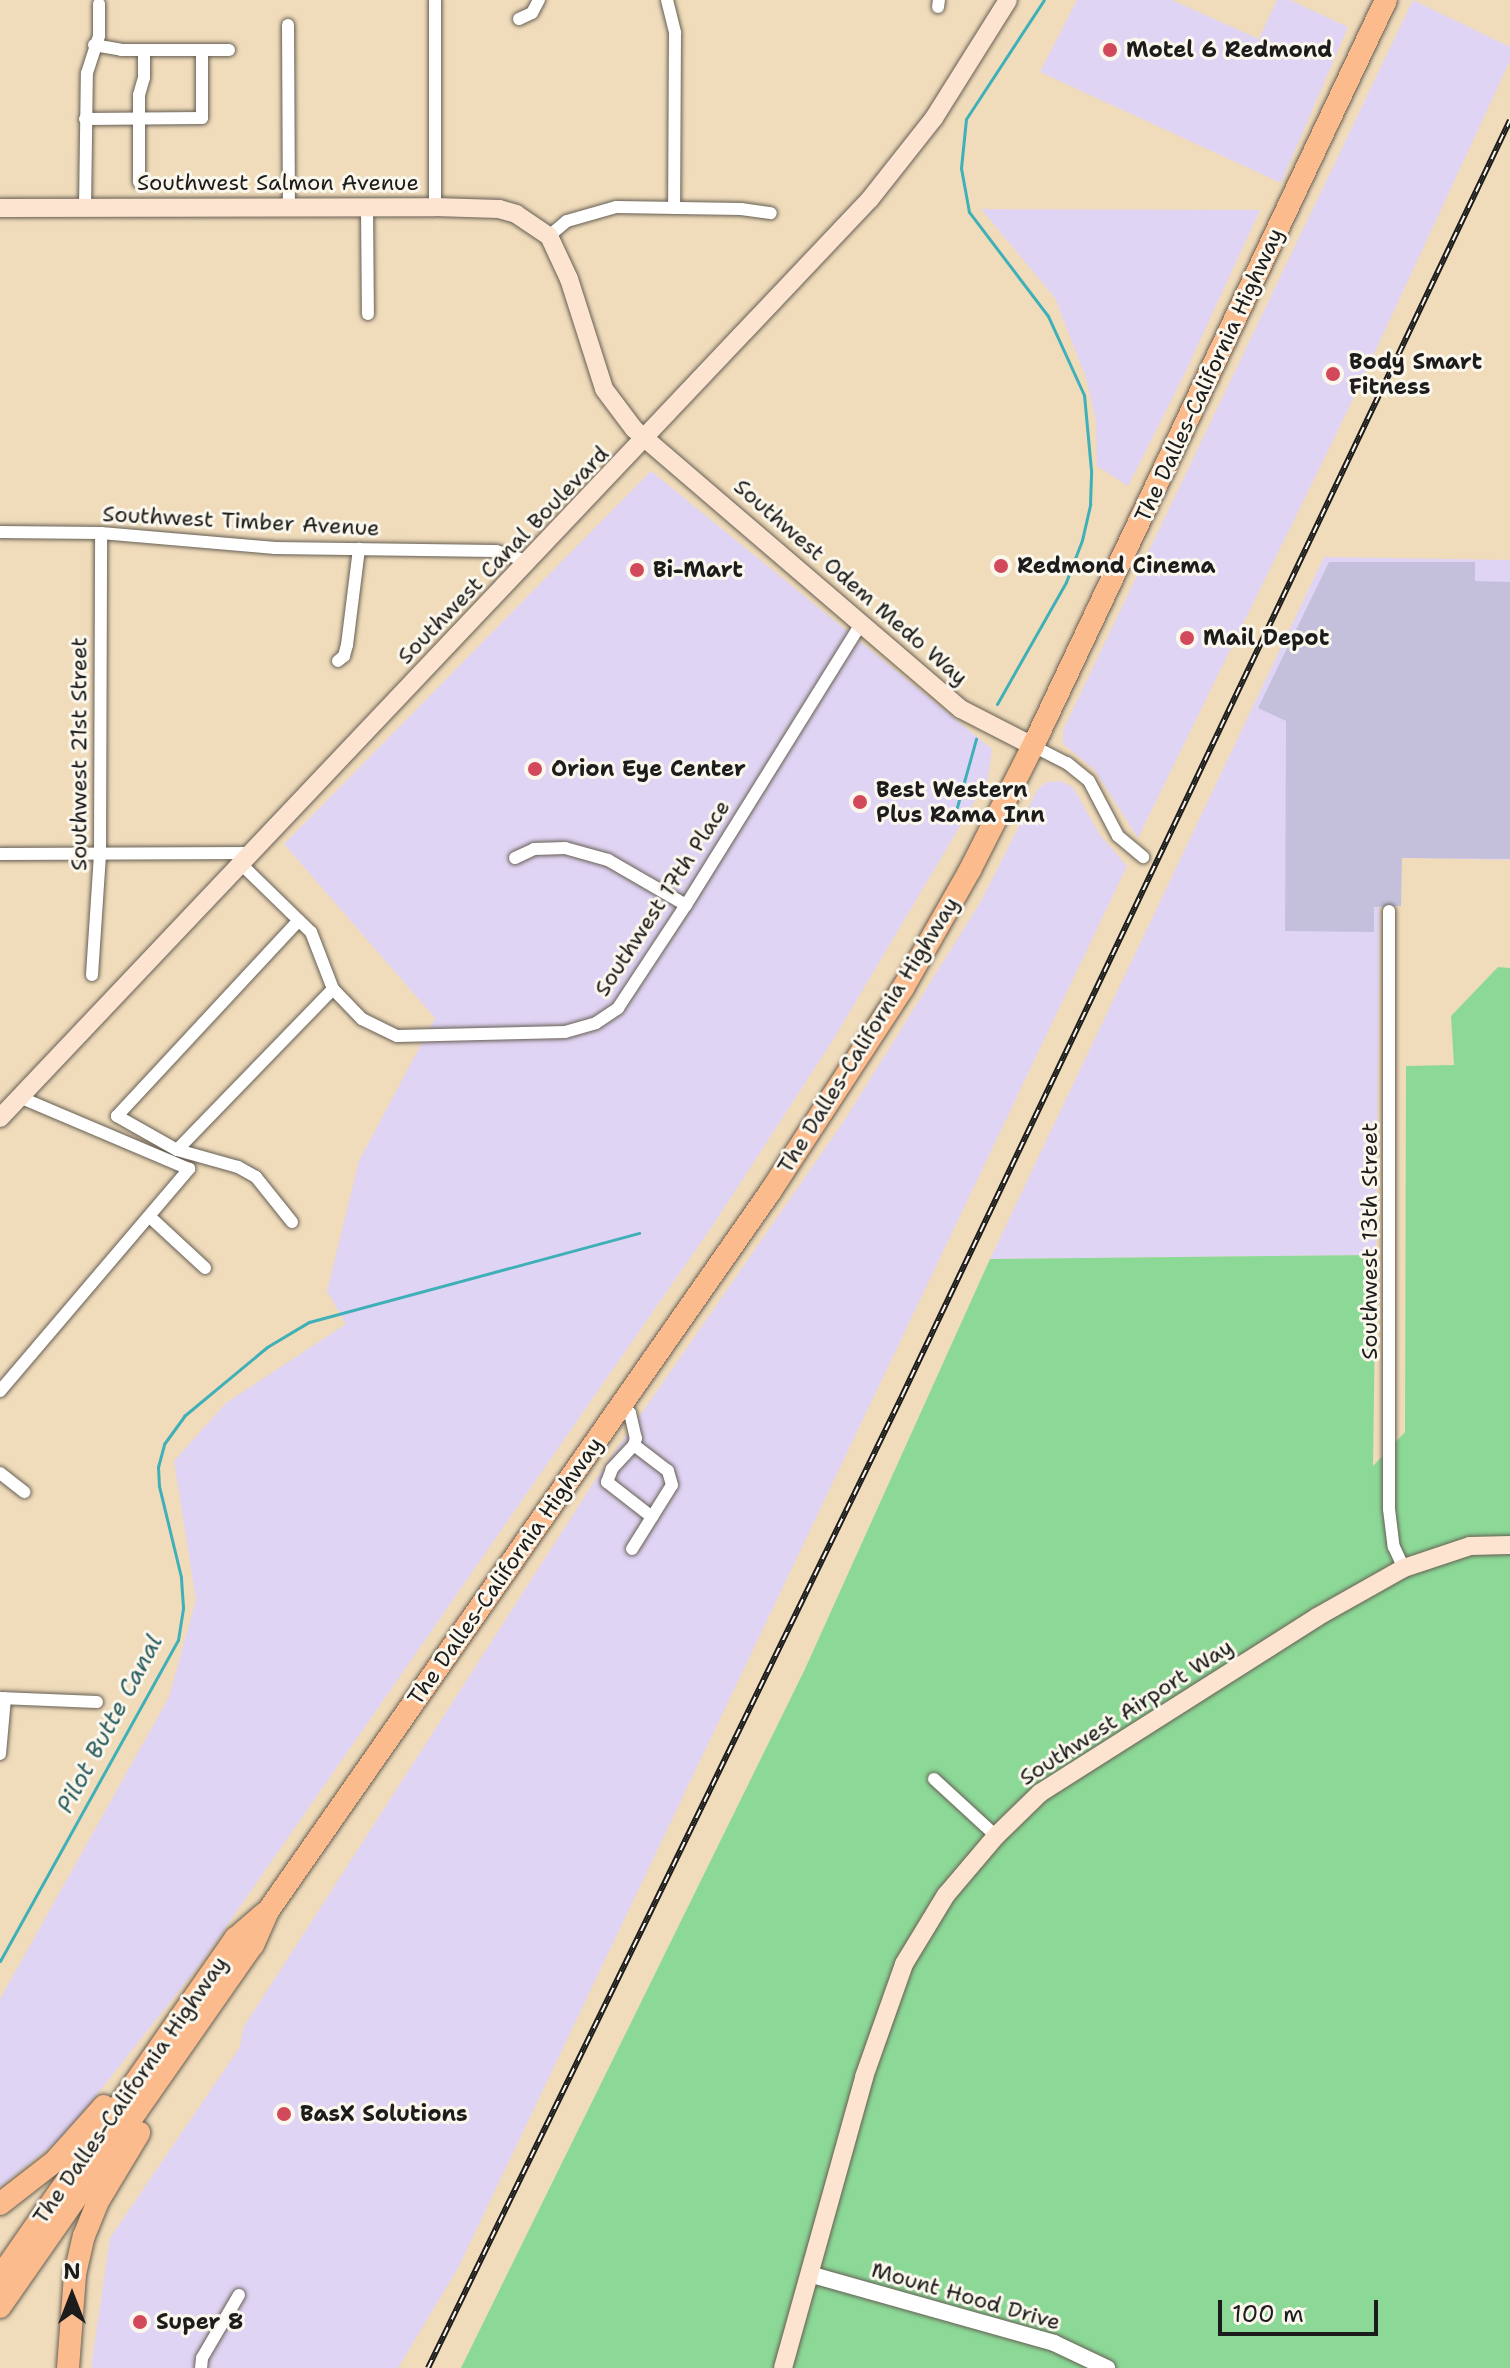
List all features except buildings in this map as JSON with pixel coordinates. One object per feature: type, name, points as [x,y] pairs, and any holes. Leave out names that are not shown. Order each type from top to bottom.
[{"type":"highway","name":"The Dalles-California Highway","points":[[0,2307],[253,1945],[268,1911],[770,1192],[903,988],[970,870],[1033,746],[1386,0]]},
{"type":"highway","name":"The Dalles-California Highway","points":[[0,2277],[236,1938],[268,1911]]},
{"type":"highway","points":[[68,2368],[75,2274],[93,2214],[125,2153],[206,2029],[227,1982]]},
{"type":"highway","points":[[0,2204],[54,2162],[124,2082],[158,2051]]},
{"type":"main road","name":"Southwest Canal Boulevard","points":[[0,1118],[248,859],[526,561],[647,439],[870,199],[934,118],[1008,0]]},
{"type":"main road","name":"Southwest Salmon Avenue","points":[[0,208],[499,209],[516,214],[549,236]]},
{"type":"main road","points":[[549,236],[569,279],[604,389],[622,417],[647,439]]},
{"type":"main road","name":"Southwest Odem Medo Way","points":[[647,439],[961,709],[1033,746]]},
{"type":"main road","name":"Southwest Airport Way","points":[[783,2368],[864,2077],[904,1964],[946,1895],[996,1836],[1040,1793],[1113,1743],[1317,1617],[1404,1568],[1470,1546],[1510,1545]]},
{"type":"street","points":[[435,0],[435,207]]},
{"type":"street","points":[[519,19],[532,13],[539,0]]},
{"type":"street","points":[[667,0],[675,33],[674,208]]},
{"type":"street","points":[[85,208],[87,73],[99,36],[99,4]]},
{"type":"street","points":[[288,25],[289,207]]},
{"type":"street","points":[[94,45],[144,50],[229,50]]},
{"type":"street","points":[[139,182],[144,50]]},
{"type":"street","points":[[85,119],[202,118],[202,50]]},
{"type":"street","points":[[367,207],[368,314]]},
{"type":"street","points":[[549,236],[567,221],[616,207],[741,209],[771,213]]},
{"type":"street","name":"Southwest Timber Avenue","points":[[0,532],[101,533],[275,548],[496,551],[526,561]]},
{"type":"street","name":"Southwest 21st Street","points":[[92,975],[100,854],[101,533]]},
{"type":"street","points":[[338,661],[347,645],[359,549]]},
{"type":"street","name":"Southwest 17th Place","points":[[248,859],[311,932],[333,989],[362,1019],[397,1036],[565,1032],[596,1023],[618,1008],[686,905],[862,622]]},
{"type":"street","points":[[1033,746],[1067,763],[1089,781],[1118,836],[1143,857]]},
{"type":"street","points":[[515,858],[534,849],[565,848],[580,852],[608,860],[686,905]]},
{"type":"street","points":[[0,854],[248,859]]},
{"type":"street","name":"Southwest 13th Street","points":[[1389,911],[1389,1509],[1394,1547],[1404,1568]]},
{"type":"street","points":[[292,1222],[256,1177],[238,1167],[177,1150],[117,1116],[299,920]]},
{"type":"street","points":[[177,1150],[333,989]]},
{"type":"street","points":[[0,1391],[189,1169],[19,1097]]},
{"type":"street","points":[[150,1217],[205,1268]]},
{"type":"street","points":[[620,1405],[630,1413],[636,1438],[634,1445],[612,1469],[607,1482],[652,1517]]},
{"type":"street","points":[[632,1549],[669,1493],[672,1479],[668,1471],[634,1445]]},
{"type":"street","points":[[0,1473],[24,1492]]},
{"type":"street","points":[[0,1754],[3,1698],[97,1702]]},
{"type":"street","points":[[934,1779],[996,1836]]},
{"type":"street","name":"Mount Hood Drive","points":[[809,2274],[1054,2343],[1107,2368]]},
{"type":"street","points":[[201,2368],[202,2358],[239,2295]]},
{"type":"shaded area","points":[[1077,0],[1172,0],[1259,39],[1277,0],[1290,0],[1348,27],[1281,183],[1040,72]]},
{"type":"shaded area","points":[[1413,0],[1510,47],[1510,61],[1346,414],[1138,838],[1094,769],[1063,744],[1063,730]]},
{"type":"shaded area","points":[[981,209],[1260,210],[1185,373],[1128,486],[1097,466],[1096,421],[1086,378],[1055,298]]},
{"type":"shaded area","points":[[651,471],[992,749],[988,779],[833,1040],[713,1225],[201,1963],[65,2135],[0,2187],[0,1999],[169,1697],[196,1600],[174,1461],[226,1403],[346,1324],[327,1291],[359,1161],[435,1018],[284,844]]},
{"type":"shaded area","points":[[1324,557],[1510,560],[1510,860],[1380,857],[1376,1255],[990,1259]]},
{"type":"shaded area","points":[[1329,562],[1475,562],[1475,581],[1510,582],[1510,859],[1402,858],[1401,906],[1374,907],[1374,932],[1285,931],[1286,721],[1258,708]]},
{"type":"shaded area","points":[[1061,781],[1073,787],[1100,835],[1127,866],[458,2268],[398,2368],[91,2368],[110,2238],[240,2047],[243,2028],[596,1479],[844,1121],[981,901],[1038,789],[1047,782]]},
{"type":"green space","points":[[1498,967],[1510,968],[1510,2368],[461,2368],[805,1669],[990,1259],[1376,1255],[1373,1466],[1405,1432],[1406,1066],[1454,1065],[1451,1016]]},
{"type":"waterway","name":"Pilot Butte Canal","points":[[997,704],[1066,582],[1082,540],[1090,504],[1091,470],[1084,395],[1048,316],[969,212],[961,168],[966,119],[1044,0]]},
{"type":"waterway","name":"Pilot Butte Canal","points":[[957,807],[976,739]]},
{"type":"waterway","name":"Pilot Butte Canal","points":[[0,1961],[178,1640],[183,1607],[181,1577],[159,1486],[158,1467],[164,1444],[184,1416],[267,1347],[309,1322],[639,1233]]},
{"type":"railway","points":[[428,2368],[903,1394],[1510,120]]},
{"type":"place","name":"Motel 6 Redmond","points":[[1110,50]]},
{"type":"place","name":"Body Smart Fitness","points":[[1333,374]]},
{"type":"place","name":"Redmond Cinema","points":[[1001,566]]},
{"type":"place","name":"Bi-Mart","points":[[637,570]]},
{"type":"place","name":"Mail Depot","points":[[1187,638]]},
{"type":"place","name":"Orion Eye Center","points":[[535,769]]},
{"type":"place","name":"Best Western Plus Rama Inn","points":[[860,802]]},
{"type":"place","name":"BasX Solutions","points":[[284,2114]]},
{"type":"place","name":"Super 8","points":[[140,2322]]}]
